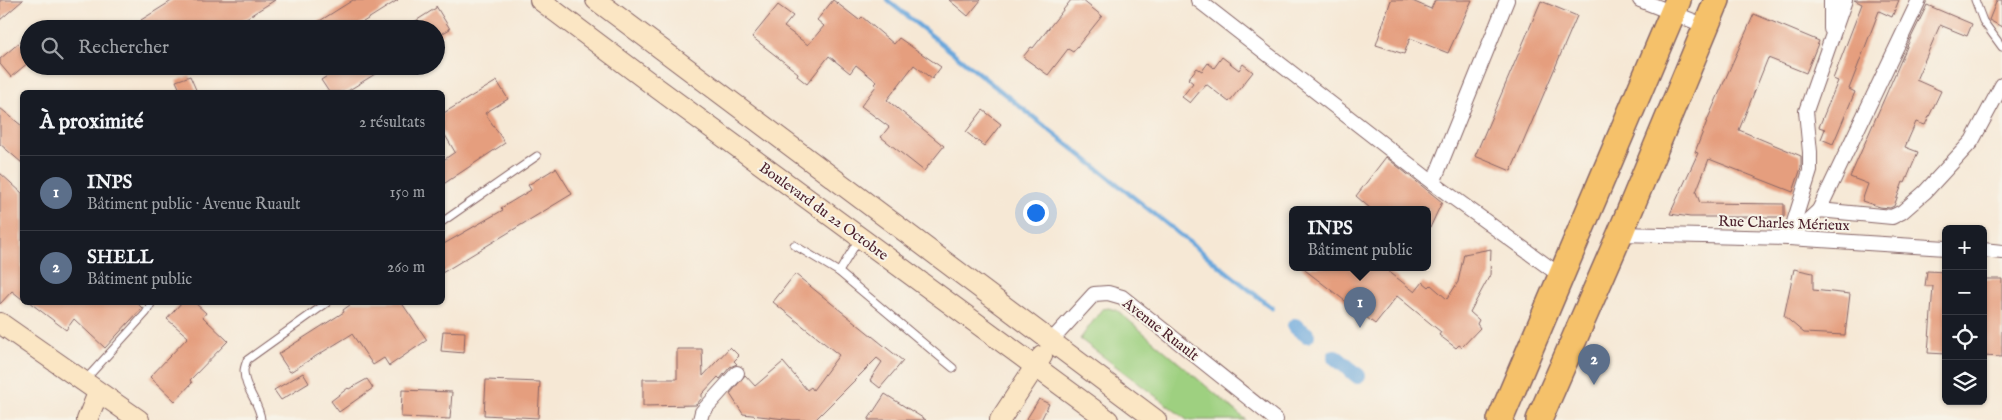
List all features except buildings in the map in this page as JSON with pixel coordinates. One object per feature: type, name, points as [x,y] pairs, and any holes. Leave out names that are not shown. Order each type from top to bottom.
[{"type":"highway","points":[[1538,420],[1620,234],[1717,0]]},
{"type":"highway","points":[[1500,420],[1675,6]]},
{"type":"main road","name":"Boulevard du 22 Octobre","points":[[540,0],[1108,420]]},
{"type":"main road","name":"Boulevard du 22 Octobre","points":[[596,0],[1156,420]]},
{"type":"main road","points":[[0,323],[91,387],[130,418]]},
{"type":"main road","name":"Avenue Ruault","points":[[1000,420],[1051,341]]},
{"type":"main road","points":[[87,420],[91,387]]},
{"type":"street","points":[[1198,0],[1433,182],[1561,276]]},
{"type":"street","points":[[1433,182],[1507,0]]},
{"type":"street","points":[[1640,0],[1675,6],[1706,26]]},
{"type":"street","points":[[1830,0],[1831,38]]},
{"type":"street","points":[[1789,238],[1810,171],[1806,111],[1844,0]]},
{"type":"street","points":[[1789,238],[1819,210],[1919,0]]},
{"type":"street","points":[[1819,210],[1892,217],[1902,212],[1925,192],[1972,140],[2002,85]]},
{"type":"street","name":"Rue Charles Mérieux","points":[[1620,234],[1789,238],[1942,248]]},
{"type":"street","points":[[1987,250],[2002,252]]},
{"type":"street","name":"Avenue Ruault","points":[[1051,341],[1094,294],[1108,293],[1122,297],[1276,420]]},
{"type":"street","points":[[700,420],[702,412],[737,373]]},
{"type":"lane","points":[[1975,0],[1983,21],[2002,47]]},
{"type":"lane","points":[[445,220],[536,156]]},
{"type":"lane","points":[[839,272],[860,237]]},
{"type":"lane","points":[[794,245],[839,272],[953,368]]},
{"type":"lane","points":[[91,387],[150,305]]},
{"type":"lane","points":[[261,420],[244,372],[246,360],[324,305]]},
{"type":"green space","points":[[1109,308],[1118,311],[1246,420],[1187,420],[1080,339],[1102,309]]},
{"type":"waterway","points":[[887,0],[1272,308]]},
{"type":"waterway","points":[[1295,326],[1307,335]]},
{"type":"waterway","points":[[1335,357],[1358,376]]},
{"type":"place","name":"INPS","points":[[1360,328]]},
{"type":"place","name":"SHELL","points":[[1594,385]]}]
